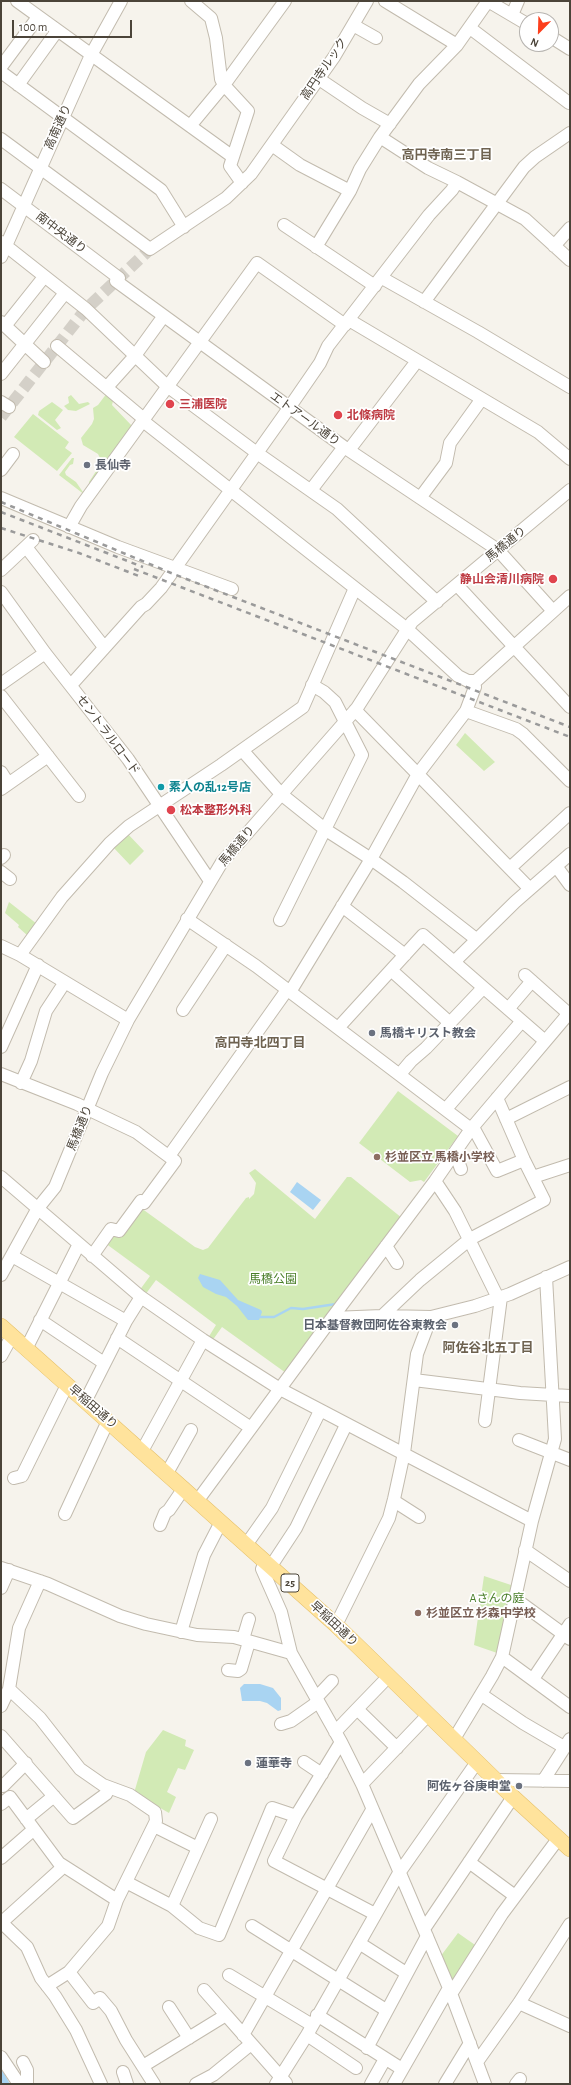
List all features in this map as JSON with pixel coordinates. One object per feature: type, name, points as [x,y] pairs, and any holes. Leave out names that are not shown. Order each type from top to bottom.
[{"type":"main road","name":"早稲田通り","points":[[1,1326],[86,1400],[336,1625],[513,1797],[565,1841]]},
{"type":"street","points":[[17,1],[233,157]]},
{"type":"street","name":"高南通り","points":[[3,248],[24,206],[62,116],[91,55],[121,1]]},
{"type":"street","points":[[190,126],[224,85],[285,1]]},
{"type":"street","name":"高円寺ルック","points":[[40,168],[150,249],[226,198],[251,174],[319,79],[367,1]]},
{"type":"street","points":[[385,1],[457,45]]},
{"type":"street","points":[[316,247],[380,137],[419,84],[457,45],[488,1],[519,19]]},
{"type":"street","points":[[512,15],[518,1]]},
{"type":"street","points":[[196,2],[211,18],[216,38],[221,78],[224,85],[248,111],[230,166],[242,183]]},
{"type":"street","points":[[1,67],[38,17]]},
{"type":"street","points":[[353,25],[376,38]]},
{"type":"street","points":[[470,28],[563,99],[570,102]]},
{"type":"street","points":[[18,85],[57,31]]},
{"type":"street","points":[[559,42],[570,49]]},
{"type":"street","points":[[1,72],[161,190],[184,227]]},
{"type":"street","points":[[319,79],[362,108],[390,124]]},
{"type":"street","points":[[424,302],[524,167],[535,157],[570,133]]},
{"type":"street","points":[[380,137],[428,168],[525,219],[570,260]]},
{"type":"street","points":[[1,139],[40,168]]},
{"type":"street","points":[[275,141],[300,164],[350,190]]},
{"type":"street","points":[[71,685],[161,588],[289,408],[320,363],[328,346],[457,182]]},
{"type":"street","name":"南中央通り","points":[[1,189],[118,279]]},
{"type":"street","points":[[284,225],[316,247],[379,282],[424,302],[570,387]]},
{"type":"street","points":[[554,246],[570,228]]},
{"type":"street","points":[[3,248],[44,277],[86,310],[134,357],[167,386],[257,453],[337,509],[437,602]]},
{"type":"street","points":[[69,526],[81,506],[167,386],[258,263],[347,323],[418,361],[481,400],[538,432],[570,459]]},
{"type":"street","points":[[44,277],[3,324],[44,362]]},
{"type":"street","name":"エトアール通り","points":[[118,279],[199,343],[346,449],[498,550],[553,611]]},
{"type":"street","points":[[1,374],[65,293]]},
{"type":"street","points":[[107,387],[134,357],[163,316]]},
{"type":"street","points":[[57,346],[107,387],[143,420],[407,629],[458,676],[476,681],[570,596]]},
{"type":"street","points":[[311,490],[418,361]]},
{"type":"street","points":[[420,498],[446,463],[450,443],[481,400]]},
{"type":"street","points":[[1,470],[13,454]]},
{"type":"street","name":"馬橋通り","points":[[1,1274],[38,1208],[55,1187],[105,1066],[128,1020],[222,862],[355,710],[407,629],[570,490]]},
{"type":"street","points":[[1,498],[232,590]]},
{"type":"street","points":[[1,570],[30,543],[104,648]]},
{"type":"street","points":[[457,585],[570,707]]},
{"type":"street","points":[[20,955],[62,897],[110,843],[129,826],[161,806],[303,707],[355,588]]},
{"type":"street","name":"セントラルロード","points":[[1,592],[45,653],[71,685],[161,806],[210,881]]},
{"type":"street","points":[[1,684],[45,653]]},
{"type":"street","points":[[169,1156],[317,950],[418,774],[466,711],[475,687],[472,681]]},
{"type":"street","points":[[280,920],[362,755],[335,702],[324,692],[312,685]]},
{"type":"street","points":[[1,696],[79,796]]},
{"type":"street","points":[[355,710],[530,889]]},
{"type":"street","points":[[466,711],[516,729],[523,734],[570,781]]},
{"type":"street","points":[[242,750],[281,794],[326,830],[371,858],[476,939]]},
{"type":"street","points":[[1,772],[4,786],[48,756]]},
{"type":"street","points":[[510,868],[570,813]]},
{"type":"street","points":[[454,962],[476,939],[570,854]]},
{"type":"street","points":[[556,866],[570,884]]},
{"type":"street","points":[[342,906],[405,955]]},
{"type":"street","points":[[187,919],[226,945],[289,991],[472,1128],[497,1171],[524,1160]]},
{"type":"street","points":[[338,1028],[423,935],[545,1041]]},
{"type":"street","points":[[183,1010],[226,945]]},
{"type":"street","points":[[1,946],[20,955],[128,1020]]},
{"type":"street","points":[[1,1047],[6,1020],[38,966]]},
{"type":"street","points":[[391,970],[450,1023]]},
{"type":"street","points":[[198,1500],[435,1181],[472,1128],[569,1013],[528,978],[508,1009]]},
{"type":"street","points":[[21,1083],[31,1061],[46,1011],[65,982]]},
{"type":"street","points":[[400,1074],[483,988]]},
{"type":"street","points":[[446,1109],[522,1021]]},
{"type":"street","points":[[1,1074],[88,1110],[136,1132],[174,1160],[144,1203],[141,1202],[119,1231],[111,1229],[92,1256]]},
{"type":"street","points":[[506,1119],[570,1087]]},
{"type":"street","points":[[382,1316],[420,1280],[470,1239],[544,1200],[524,1160],[497,1098]]},
{"type":"street","points":[[455,1153],[461,1169]]},
{"type":"street","points":[[533,1177],[570,1165]]},
{"type":"street","points":[[1,1177],[92,1256],[141,1296],[202,1340],[280,1389],[320,1411],[404,1453],[532,1521]]},
{"type":"street","points":[[435,1181],[455,1210],[500,1298],[485,1421]]},
{"type":"street","points":[[26,1348],[78,1244]]},
{"type":"street","points":[[386,1246],[397,1263]]},
{"type":"street","points":[[12,1256],[126,1321]]},
{"type":"street","points":[[332,1318],[382,1316],[431,1317],[500,1298],[570,1267]]},
{"type":"street","points":[[454,1739],[482,1695],[502,1657],[532,1521],[552,1454],[555,1434],[546,1277]]},
{"type":"street","points":[[86,1400],[117,1338],[141,1296]]},
{"type":"street","points":[[336,1625],[388,1518],[394,1502],[404,1453],[417,1354],[431,1317]]},
{"type":"street","points":[[40,1320],[104,1363]]},
{"type":"street","points":[[1,1356],[12,1336]]},
{"type":"street","points":[[117,1338],[251,1428]]},
{"type":"street","points":[[142,1451],[202,1340]]},
{"type":"street","points":[[414,1380],[552,1396],[570,1396]]},
{"type":"street","points":[[14,1478],[22,1476],[67,1385]]},
{"type":"street","points":[[246,1544],[272,1508],[320,1411]]},
{"type":"street","points":[[65,1514],[108,1420]]},
{"type":"street","points":[[346,1425],[296,1528],[268,1564],[262,1569],[281,1612],[291,1653],[342,1742],[362,1784],[450,1991],[485,2084]]},
{"type":"street","points":[[167,1473],[191,1430]]},
{"type":"street","points":[[519,1440],[570,1460]]},
{"type":"street","points":[[160,1525],[165,1513],[169,1510],[184,1488]]},
{"type":"street","points":[[394,1502],[419,1517]]},
{"type":"street","points":[[181,1632],[204,1555],[221,1522]]},
{"type":"street","points":[[525,1550],[570,1581]]},
{"type":"street","points":[[1,1588],[5,1569],[40,1581],[120,1616],[181,1632],[246,1641],[291,1653]]},
{"type":"street","points":[[1,1706],[9,1689],[18,1628],[40,1581]]},
{"type":"street","points":[[514,1598],[567,1637]]},
{"type":"street","points":[[228,1670],[238,1671],[241,1669],[249,1619]]},
{"type":"street","points":[[533,1679],[567,1637],[570,1624]]},
{"type":"street","points":[[502,1657],[570,1707]]},
{"type":"street","points":[[335,1732],[388,1677]]},
{"type":"street","points":[[280,1724],[291,1721],[317,1700],[332,1681]]},
{"type":"street","points":[[9,1689],[40,1718],[80,1769],[109,1788],[130,1795],[155,1812],[156,1821],[154,1826],[117,1900],[108,1926],[69,1972],[47,1986]]},
{"type":"street","points":[[482,1695],[523,1723],[567,1743],[544,1781]]},
{"type":"street","points":[[357,1709],[397,1748]]},
{"type":"street","points":[[362,1784],[428,1715]]},
{"type":"street","points":[[1,1736],[73,1818],[106,1794],[109,1788]]},
{"type":"street","points":[[342,1742],[296,1816],[274,1861],[375,1914]]},
{"type":"street","points":[[304,1762],[322,1774]]},
{"type":"street","points":[[204,1990],[282,2082],[312,2025],[399,1873],[477,1762]]},
{"type":"street","points":[[3,1786],[26,1763]]},
{"type":"street","points":[[496,1780],[570,1781]]},
{"type":"street","points":[[26,1819],[54,1796]]},
{"type":"street","points":[[1,1804],[10,1797],[33,1830],[63,1867],[117,1900]]},
{"type":"street","points":[[367,2048],[425,1933],[469,1862],[513,1797]]},
{"type":"street","points":[[126,1882],[172,1906],[199,1928],[219,1935],[272,1808],[296,1816]]},
{"type":"street","points":[[196,2084],[213,2075],[247,2039],[266,1997],[372,1810]]},
{"type":"street","points":[[172,1906],[212,1819]]},
{"type":"street","points":[[154,1826],[198,1848]]},
{"type":"street","points":[[1,1858],[33,1830]]},
{"type":"street","points":[[394,2084],[450,1991],[502,1914],[515,1896],[565,1841]]},
{"type":"street","points":[[469,1862],[515,1896]]},
{"type":"street","points":[[63,1867],[1,1922],[27,1947],[41,1978],[76,2030],[101,2084]]},
{"type":"street","points":[[477,2062],[519,2003],[570,1924]]},
{"type":"street","points":[[252,1926],[386,2010]]},
{"type":"street","points":[[359,1943],[406,1973]]},
{"type":"street","points":[[69,1972],[93,2002],[100,1998],[111,2011],[120,2023],[154,2084]]},
{"type":"street","points":[[229,1975],[312,2025],[367,2048],[402,2069]]},
{"type":"street","points":[[519,2003],[570,2026]]},
{"type":"street","points":[[169,2006],[189,2038]]},
{"type":"street","points":[[143,2066],[226,2015]]},
{"type":"street","points":[[312,2025],[356,2068]]},
{"type":"street","points":[[445,2084],[470,2043]]},
{"type":"street","points":[[1,2057],[19,2084]]},
{"type":"street","points":[[371,2084],[385,2059]]},
{"type":"street","points":[[23,2062],[27,2070],[27,2084]]},
{"type":"green space","points":[[107,393],[114,397],[112,405],[132,426],[90,485],[89,482],[102,462],[98,454],[83,445],[81,438],[94,419],[93,408],[98,405]]},
{"type":"green space","points":[[71,395],[79,404],[88,402],[90,404],[76,411],[68,410],[64,406],[69,403],[68,397]]},
{"type":"green space","points":[[52,402],[63,410],[55,420],[61,428],[57,430],[38,415],[39,411]]},
{"type":"green space","points":[[33,414],[69,442],[65,448],[72,453],[57,471],[14,437]]},
{"type":"green space","points":[[72,458],[74,458],[73,464],[70,465],[65,472],[66,475],[76,482],[85,495],[59,475]]},
{"type":"green space","points":[[465,733],[495,762],[484,771],[456,745]]},
{"type":"green space","points":[[126,832],[144,851],[130,865],[112,846]]},
{"type":"green space","points":[[9,902],[37,924],[28,936],[18,927],[19,925],[5,913]]},
{"type":"green space","points":[[398,1091],[458,1136],[424,1182],[421,1180],[410,1182],[359,1143]]},
{"type":"green space","name":"馬橋公園","points":[[255,1169],[315,1219],[347,1177],[351,1177],[402,1218],[286,1373],[222,1327],[212,1341],[208,1338],[216,1325],[156,1280],[145,1295],[139,1291],[150,1276],[105,1243],[141,1208],[195,1247],[203,1250],[208,1248],[246,1198],[249,1197],[249,1199],[254,1194],[256,1183],[249,1173]]},
{"type":"green space","name":"Aさんの庭","points":[[484,1576],[514,1586],[500,1654],[474,1645]]},
{"type":"green space","points":[[163,1730],[186,1740],[185,1746],[194,1750],[185,1770],[178,1768],[167,1792],[176,1797],[169,1813],[134,1793],[146,1752]]},
{"type":"green space","points":[[458,1933],[478,1947],[454,1985],[440,1957]]},
{"type":"water","points":[[297,1182],[321,1200],[313,1210],[290,1192]]},
{"type":"water","points":[[200,1274],[220,1280],[238,1300],[261,1310],[262,1312],[259,1320],[248,1320],[237,1306],[226,1297],[216,1294],[203,1287],[198,1278]]},
{"type":"water","points":[[244,1684],[260,1684],[273,1688],[281,1698],[281,1710],[278,1711],[267,1703],[260,1701],[242,1701],[240,1688]]},
{"type":"water","points":[[1,2068],[10,2084],[1,2084]]},
{"type":"waterway","points":[[258,1317],[274,1317],[291,1308],[303,1309],[336,1304]]},
{"type":"tunnel","points":[[1,417],[86,309],[150,249]]},
{"type":"railway","points":[[1,502],[176,575],[570,727]]},
{"type":"railway","points":[[1,512],[143,567]]},
{"type":"railway","points":[[1,528],[79,553],[139,576]]},
{"type":"railway","points":[[134,569],[570,737]]},
{"type":"place","name":"三浦医院","points":[[170,404]]},
{"type":"place","name":"北條病院","points":[[338,415]]},
{"type":"place","name":"長仙寺","points":[[87,465]]},
{"type":"place","name":"静山会清川病院","points":[[553,579]]},
{"type":"place","name":"素人の乱12号店","points":[[161,787]]},
{"type":"place","name":"松本整形外科","points":[[171,810]]},
{"type":"place","name":"馬橋キリスト教会","points":[[372,1033]]},
{"type":"place","name":"杉並区立 馬橋小学校","points":[[377,1157]]},
{"type":"place","name":"日本基督教団阿佐谷東教会","points":[[455,1325]]},
{"type":"place","name":"杉並区立 杉森中学校","points":[[418,1613]]},
{"type":"place","name":"蓮華寺","points":[[248,1763]]},
{"type":"place","name":"阿佐ヶ谷庚申堂","points":[[519,1786]]},
{"type":"district","name":"高円寺南三丁目","points":[[447,155]]},
{"type":"district","name":"高円寺北四丁目","points":[[260,1043]]},
{"type":"district","name":"阿佐谷北五丁目","points":[[488,1348]]}]
